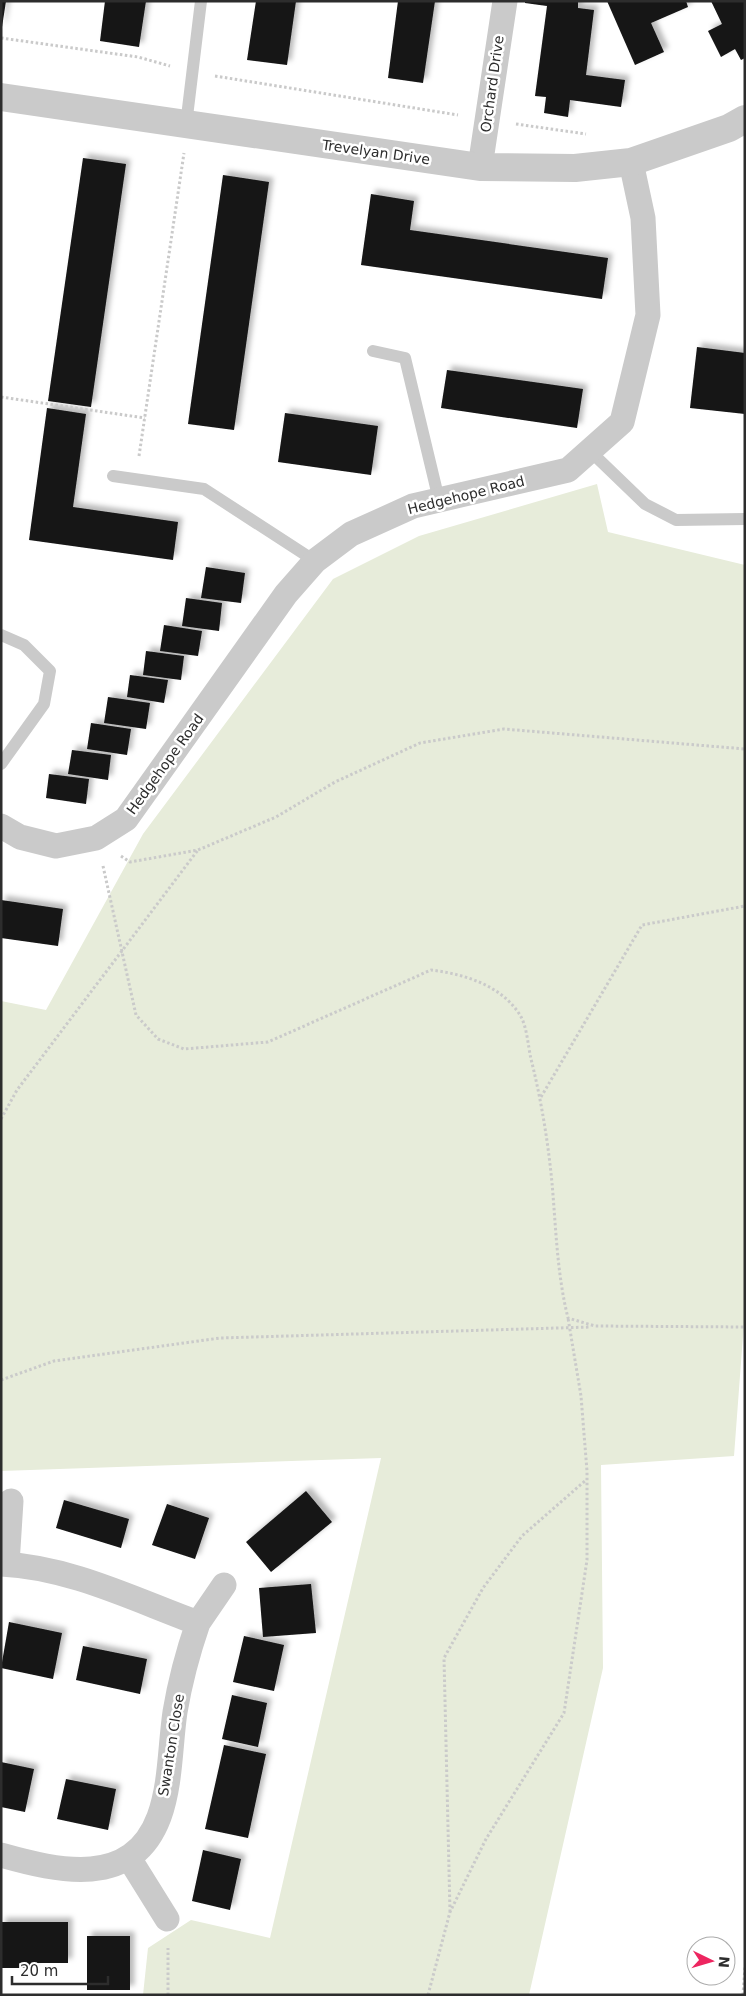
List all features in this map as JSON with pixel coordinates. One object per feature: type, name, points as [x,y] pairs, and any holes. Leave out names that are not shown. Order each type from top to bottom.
[{"type":"street","name":"Orchard Drive","points":[[480,167],[504,1]]},
{"type":"street","name":"Trevelyan Drive","points":[[1,97],[480,167],[575,168],[631,162],[729,128],[745,119]]},
{"type":"street","name":"Hedgehope Road","points":[[1,826],[20,837],[56,846],[96,838],[126,819],[286,594],[315,562],[351,534],[413,506],[568,470],[622,422],[648,315],[643,218],[631,162]]},
{"type":"street","points":[[11,1501],[4,1564],[46,1569],[75,1577],[198,1623]]},
{"type":"street","name":"Swanton Close","points":[[1,1855],[42,1867],[79,1871],[101,1869],[129,1858],[147,1839],[159,1817],[169,1768],[175,1713],[186,1660],[198,1623],[224,1585]]},
{"type":"street","points":[[129,1858],[167,1919]]},
{"type":"lane","points":[[187,125],[201,1]]},
{"type":"lane","points":[[373,351],[404,358],[439,500]]},
{"type":"lane","points":[[590,450],[645,504],[676,520],[745,519]]},
{"type":"lane","points":[[113,476],[204,489],[315,562]]},
{"type":"lane","points":[[1,635],[24,645],[50,671],[44,704],[1,764]]},
{"type":"path","points":[[1,38],[138,57],[192,73],[590,135]]},
{"type":"path","points":[[135,479],[187,125]]},
{"type":"path","points":[[1,397],[144,418]]},
{"type":"path","points":[[96,838],[130,862],[198,850],[276,817],[335,782],[420,743],[504,729],[745,749]]},
{"type":"path","points":[[96,838],[123,950],[136,1015],[158,1038],[184,1049],[268,1042],[431,970],[458,974],[483,984],[504,998],[520,1016],[541,1098],[552,1180],[562,1291],[581,1396],[587,1480],[587,1560],[564,1713],[486,1839],[450,1912],[428,1995]]},
{"type":"path","points":[[1,1119],[18,1090],[198,850]]},
{"type":"path","points":[[541,1098],[642,926],[745,906]]},
{"type":"path","points":[[568,1318],[596,1326]]},
{"type":"path","points":[[1,1380],[54,1361],[220,1338],[596,1326],[745,1327]]},
{"type":"path","points":[[450,1912],[444,1658],[483,1588],[522,1536],[587,1480]]},
{"type":"path","points":[[167,1919],[168,1995]]},
{"type":"path","points":[[743,1995],[745,1966]]},
{"type":"green space","points":[[597,484],[608,532],[745,565],[745,1309],[734,1456],[601,1465],[603,1668],[529,1995],[143,1995],[148,1948],[191,1920],[270,1938],[381,1458],[1,1471],[1,1001],[46,1010],[143,834],[333,579],[419,536]]},
{"type":"building","points":[[1,1],[6,1],[2,27],[1,27]]},
{"type":"building","points":[[105,1],[146,1],[139,47],[100,41]]},
{"type":"building","points":[[256,1],[296,1],[287,65],[247,60]]},
{"type":"building","points":[[398,1],[435,1],[423,83],[388,78]]},
{"type":"building","points":[[525,1],[578,1],[578,8],[594,10],[586,75],[625,80],[621,107],[570,100],[568,117],[544,113],[546,97],[535,96],[547,6],[525,3]]},
{"type":"building","points":[[607,1],[686,1],[688,7],[651,23],[664,52],[635,65]]},
{"type":"building","points":[[711,1],[745,1],[745,58],[741,60],[735,49],[721,57],[708,31],[722,24]]},
{"type":"building","points":[[83,158],[126,164],[91,407],[48,401]]},
{"type":"building","points":[[223,175],[269,182],[234,430],[188,424]]},
{"type":"building","points":[[371,194],[414,201],[410,230],[608,258],[602,299],[361,265]]},
{"type":"building","points":[[697,347],[745,353],[745,414],[690,408]]},
{"type":"building","points":[[447,370],[583,389],[577,428],[441,408]]},
{"type":"building","points":[[47,408],[86,414],[73,507],[178,522],[173,560],[29,540]]},
{"type":"building","points":[[285,413],[378,426],[371,475],[278,462]]},
{"type":"building","points":[[206,567],[245,573],[241,603],[201,598]]},
{"type":"building","points":[[186,598],[222,603],[219,631],[182,626]]},
{"type":"building","points":[[164,625],[202,631],[198,656],[160,651]]},
{"type":"building","points":[[146,651],[184,656],[181,680],[143,675]]},
{"type":"building","points":[[130,675],[168,680],[164,703],[127,697]]},
{"type":"building","points":[[108,697],[150,703],[146,729],[104,723]]},
{"type":"building","points":[[91,723],[131,729],[127,755],[87,749]]},
{"type":"building","points":[[72,750],[111,755],[108,780],[68,774]]},
{"type":"building","points":[[49,774],[89,779],[86,804],[46,798]]},
{"type":"building","points":[[1,900],[63,909],[58,946],[1,938]]},
{"type":"building","points":[[306,1491],[332,1522],[271,1572],[246,1542]]},
{"type":"building","points":[[64,1500],[129,1519],[121,1548],[56,1528]]},
{"type":"building","points":[[167,1504],[209,1518],[195,1559],[152,1545]]},
{"type":"building","points":[[311,1584],[316,1633],[263,1637],[259,1588]]},
{"type":"building","points":[[9,1622],[62,1633],[53,1679],[1,1668]]},
{"type":"building","points":[[244,1636],[284,1645],[274,1691],[233,1682]]},
{"type":"building","points":[[83,1646],[147,1659],[140,1694],[76,1680]]},
{"type":"building","points":[[232,1695],[267,1703],[258,1747],[222,1739]]},
{"type":"building","points":[[224,1745],[266,1754],[248,1838],[205,1829]]},
{"type":"building","points":[[1,1762],[34,1769],[25,1812],[1,1807]]},
{"type":"building","points":[[66,1779],[116,1789],[108,1830],[57,1819]]},
{"type":"building","points":[[203,1850],[241,1859],[230,1910],[192,1901]]},
{"type":"building","points":[[1,1922],[68,1922],[68,1963],[34,1963],[34,1968],[1,1968]]},
{"type":"building","points":[[87,1936],[130,1936],[130,1990],[87,1990]]}]
